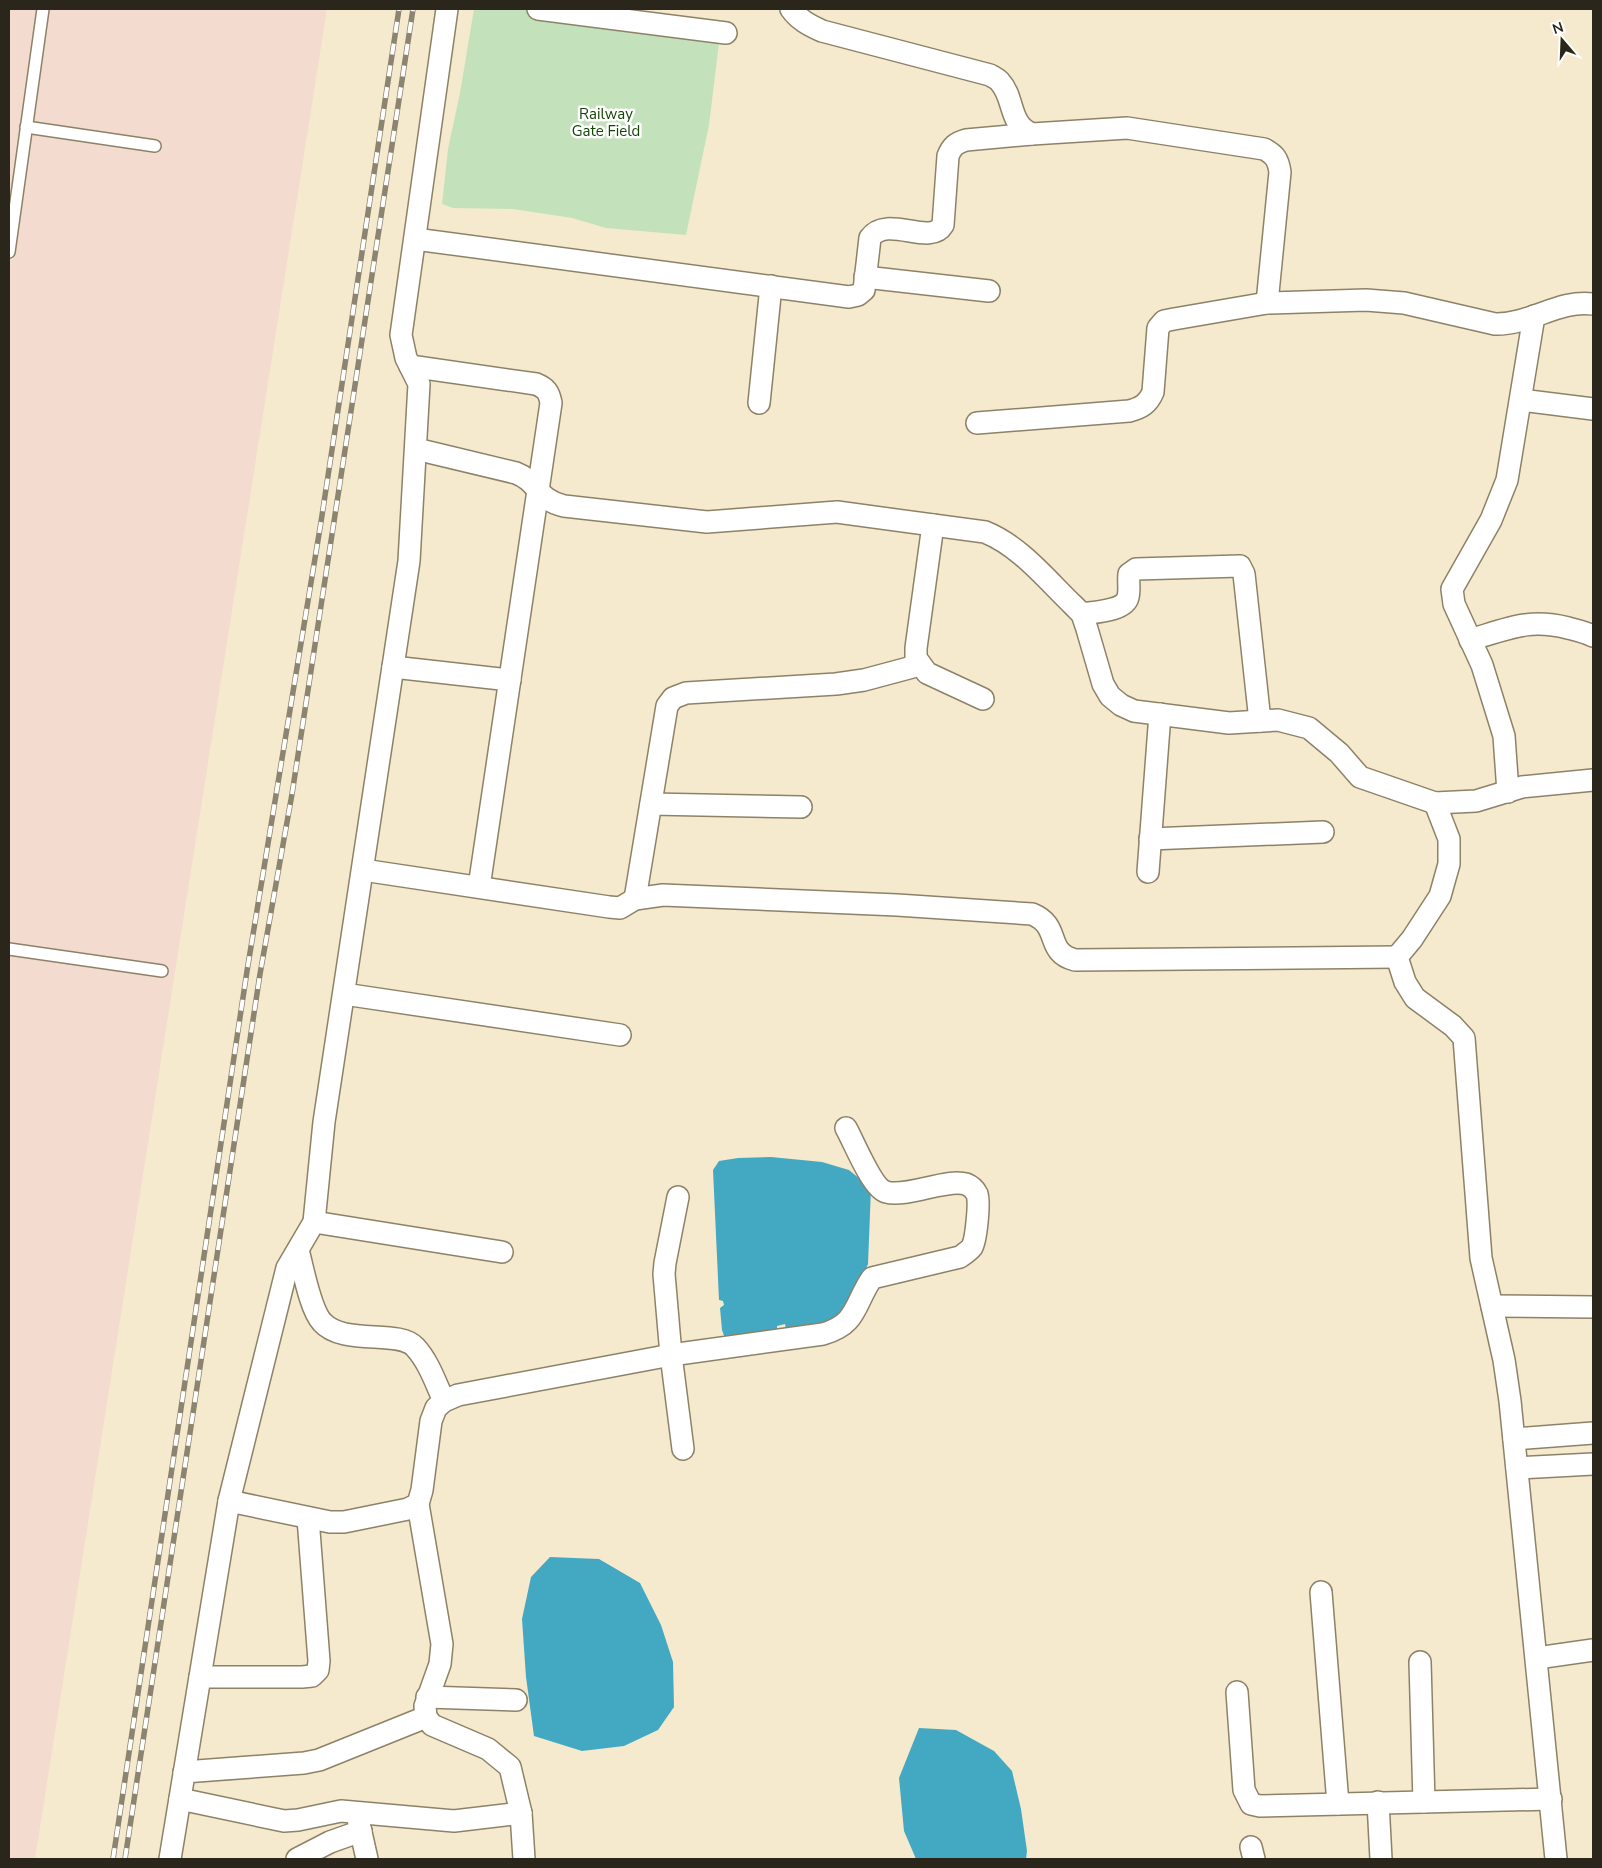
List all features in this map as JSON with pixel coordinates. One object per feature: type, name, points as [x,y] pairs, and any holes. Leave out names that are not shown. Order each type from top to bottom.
[{"type":"street","points":[[170,1859],[229,1501],[287,1268],[314,1222],[324,1122],[409,561],[419,384],[403,347],[401,335],[447,9]]},
{"type":"street","points":[[538,9],[726,33]]},
{"type":"street","points":[[791,9],[798,18],[822,31],[990,76],[1000,81],[1018,125],[1023,131],[1032,134]]},
{"type":"street","points":[[415,239],[849,296],[858,295],[864,290],[870,238],[874,233],[888,229],[932,233],[943,225],[948,156],[951,148],[958,143],[966,140],[1032,134],[1127,128],[1264,149],[1274,154],[1278,160],[1280,172],[1267,303]]},
{"type":"street","points":[[866,277],[989,291]]},
{"type":"street","points":[[759,403],[771,286]]},
{"type":"street","points":[[977,424],[1138,409],[1149,402],[1152,392],[1156,338],[1158,328],[1164,321],[1267,303],[1342,300],[1404,303],[1495,324],[1507,324],[1573,303],[1593,304]]},
{"type":"street","points":[[1508,792],[1504,736],[1484,673],[1454,604],[1452,589],[1491,520],[1507,480],[1534,316]]},
{"type":"street","points":[[410,366],[536,384],[545,388],[549,393],[551,403],[479,887]]},
{"type":"street","points":[[1521,400],[1593,409]]},
{"type":"street","points":[[416,449],[525,476],[553,504],[564,506],[707,522],[836,512],[985,532],[1000,538],[1013,548],[1082,614],[1103,684],[1110,696],[1134,711],[1229,723],[1278,720],[1309,728],[1339,753],[1360,777],[1434,803],[1476,800],[1522,787],[1593,780]]},
{"type":"street","points":[[933,524],[916,658],[928,673],[984,699]]},
{"type":"street","points":[[1082,614],[1119,608],[1128,597],[1129,574],[1136,570],[1240,566],[1244,574],[1260,721]]},
{"type":"street","points":[[1470,640],[1524,624],[1535,623],[1550,623],[1593,636]]},
{"type":"street","points":[[635,899],[667,706],[673,698],[686,692],[850,682],[920,665]]},
{"type":"street","points":[[394,667],[510,680]]},
{"type":"street","points":[[1148,872],[1160,714]]},
{"type":"street","points":[[363,870],[620,908],[635,899],[663,895],[892,905],[1032,914],[1042,918],[1049,926],[1056,948],[1064,957],[1075,960],[1397,957],[1412,939],[1440,896],[1448,864],[1449,839],[1434,803]]},
{"type":"street","points":[[651,804],[801,807]]},
{"type":"street","points":[[1150,839],[1323,832]]},
{"type":"street","points":[[1397,957],[1405,982],[1414,998],[1453,1026],[1464,1038],[1481,1258],[1504,1360],[1514,1440],[1556,1859]]},
{"type":"street","points":[[344,994],[620,1035]]},
{"type":"street","points":[[524,1859],[521,1813],[510,1767],[488,1750],[432,1726],[427,1707],[440,1664],[442,1644],[418,1504],[422,1490],[431,1421],[436,1408],[444,1401],[458,1395],[671,1355],[824,1334],[845,1325],[852,1317],[865,1287],[872,1278],[960,1257],[971,1249],[976,1235],[977,1195],[972,1187],[965,1184],[954,1184],[910,1191],[886,1192],[875,1185],[846,1128]]},
{"type":"street","points":[[678,1197],[664,1263],[671,1355],[684,1449]]},
{"type":"street","points":[[314,1222],[502,1252]]},
{"type":"street","points":[[298,1250],[315,1310],[322,1322],[342,1333],[402,1340],[414,1346],[425,1360],[444,1401]]},
{"type":"street","points":[[1492,1306],[1593,1307]]},
{"type":"street","points":[[1514,1440],[1593,1433]]},
{"type":"street","points":[[1517,1468],[1593,1464]]},
{"type":"street","points":[[229,1501],[308,1518],[344,1522],[408,1509],[418,1504]]},
{"type":"street","points":[[200,1677],[302,1678],[312,1676],[318,1670],[308,1518]]},
{"type":"street","points":[[1321,1592],[1338,1804]]},
{"type":"street","points":[[1537,1658],[1593,1650]]},
{"type":"street","points":[[1420,1662],[1424,1802]]},
{"type":"street","points":[[1237,1692],[1244,1790],[1251,1804],[1260,1806],[1551,1799]]},
{"type":"street","points":[[184,1772],[304,1763],[319,1760],[427,1707],[516,1700]]},
{"type":"street","points":[[180,1799],[284,1820],[298,1820],[341,1811],[359,1821],[454,1821],[521,1813]]},
{"type":"street","points":[[1378,1802],[1381,1859]]},
{"type":"street","points":[[297,1859],[330,1842],[359,1821]]},
{"type":"street","points":[[359,1821],[367,1859]]},
{"type":"lane","points":[[9,252],[43,9]]},
{"type":"lane","points":[[26,127],[155,146]]},
{"type":"lane","points":[[9,949],[162,971]]},
{"type":"shaded area","points":[[9,9],[327,9],[35,1859],[9,1859]]},
{"type":"green space","name":"Railway Gate Field","points":[[474,9],[537,9],[706,35],[719,43],[709,125],[686,235],[606,228],[572,218],[513,209],[453,208],[442,204],[448,149],[460,93]]},
{"type":"water","points":[[771,1157],[822,1162],[849,1170],[871,1188],[868,1264],[848,1313],[833,1322],[786,1330],[785,1324],[777,1326],[777,1330],[772,1330],[765,1335],[726,1341],[722,1330],[720,1308],[724,1305],[723,1301],[719,1300],[713,1170],[719,1161],[738,1158]]},
{"type":"water","points":[[550,1557],[599,1559],[640,1583],[661,1625],[673,1662],[674,1707],[658,1730],[624,1746],[582,1751],[534,1736],[526,1677],[522,1619],[531,1577]]},
{"type":"water","points":[[919,1728],[956,1730],[994,1751],[1012,1771],[1021,1809],[1027,1851],[1026,1859],[916,1859],[904,1831],[899,1778]]},
{"type":"railway","points":[[113,1859],[247,971],[321,522],[399,9]]},
{"type":"railway","points":[[125,1859],[260,974],[292,794],[413,9]]}]
